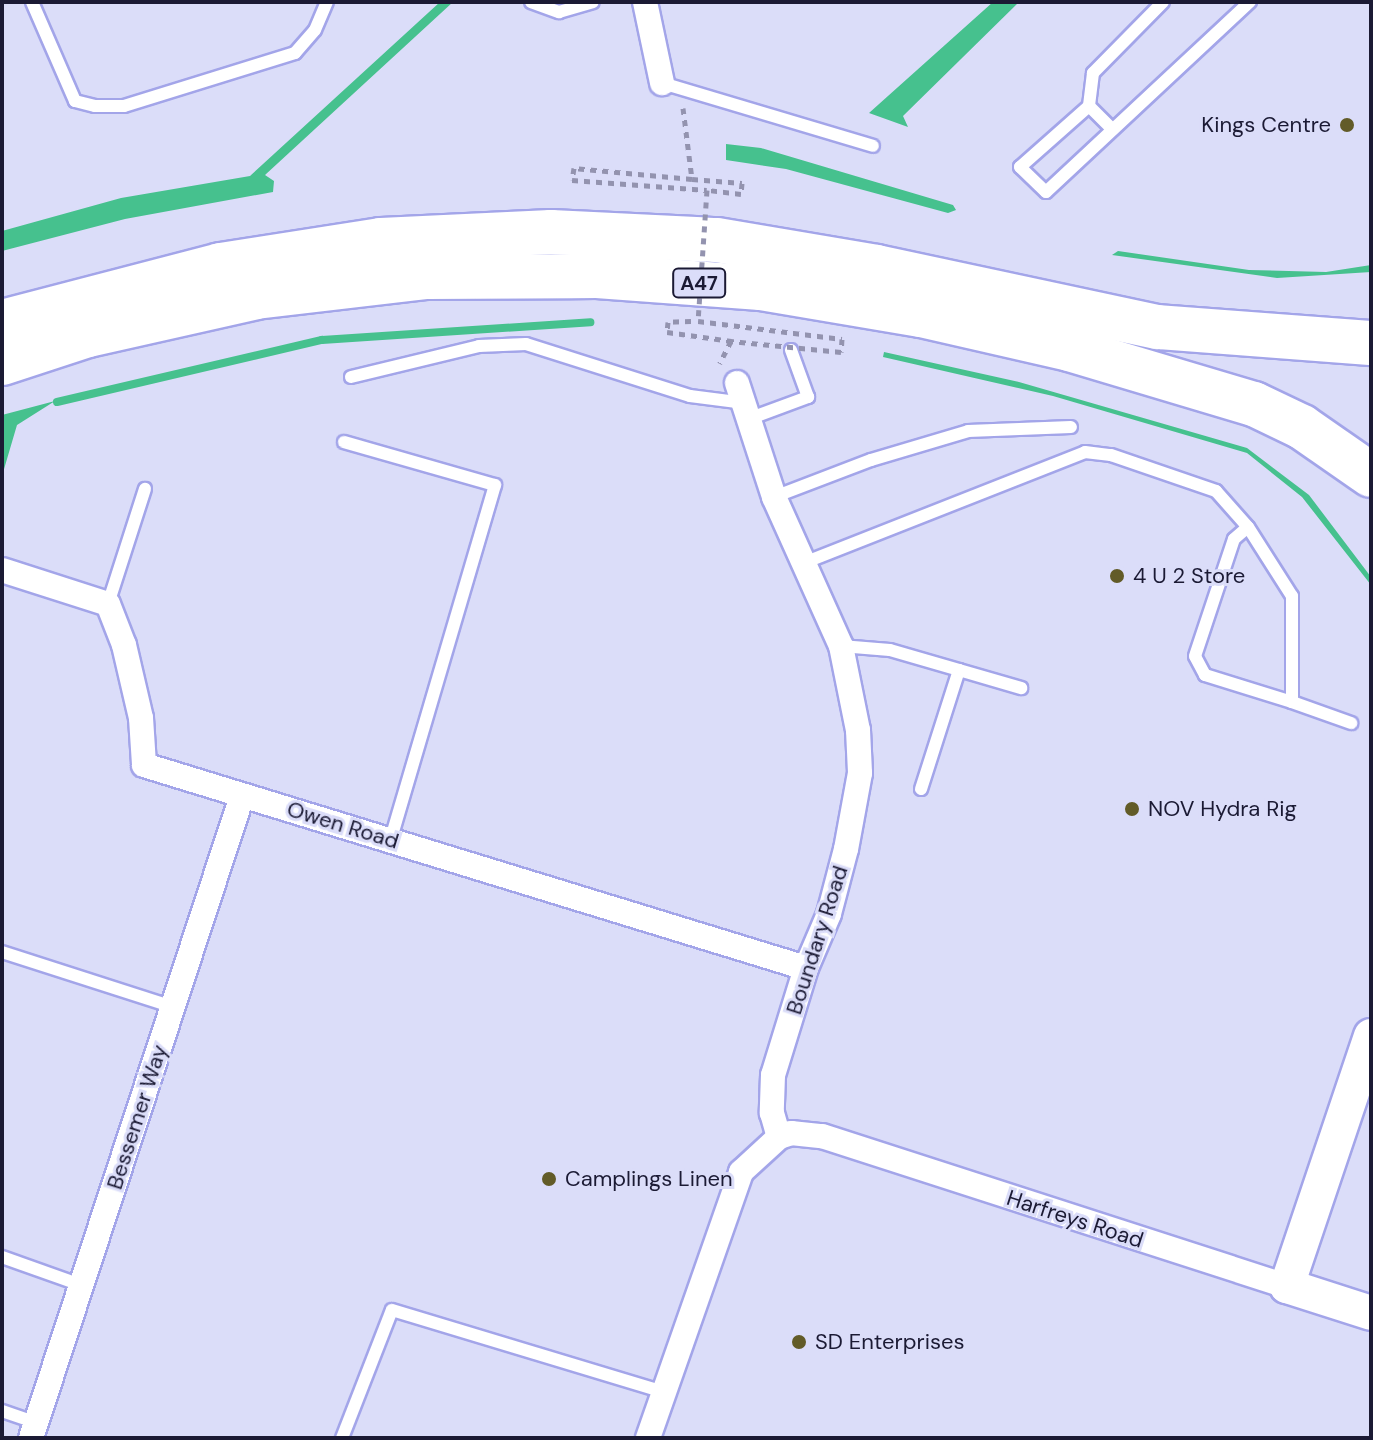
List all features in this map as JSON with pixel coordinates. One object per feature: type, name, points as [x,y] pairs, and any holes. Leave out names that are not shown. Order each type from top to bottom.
[{"type":"highway","name":"A47","points":[[2,322],[221,265],[381,240],[551,232],[717,240],[877,267],[1158,327],[1371,343]]},
{"type":"highway","name":"A47","points":[[2,363],[88,335],[256,297],[427,277],[597,276],[761,288],[921,315],[1069,349],[1254,404],[1302,427],[1371,475]]},
{"type":"street","points":[[645,2],[662,83]]},
{"type":"street","name":"Boundary Road","points":[[745,401],[774,497],[801,564],[841,646],[858,730],[860,773],[829,914],[806,968],[773,1075],[772,1113],[779,1137]]},
{"type":"street","points":[[2,570],[108,604]]},
{"type":"street","name":"Owen Road","points":[[108,604],[124,645],[141,718],[144,765],[806,968]]},
{"type":"street","name":"Bessemer Way","points":[[34,1430],[242,796]]},
{"type":"street","points":[[1287,1286],[1371,1036]]},
{"type":"street","name":"Harfreys Road","points":[[779,1137],[822,1136],[1371,1313]]},
{"type":"street","points":[[648,1438],[741,1172],[779,1137]]},
{"type":"lane","points":[[32,2],[75,101],[95,106],[124,106],[295,53],[315,30],[327,2]]},
{"type":"lane","points":[[531,2],[559,12],[593,2]]},
{"type":"lane","points":[[1163,2],[1093,73],[1089,106],[1020,167],[1046,192],[1250,2]]},
{"type":"lane","points":[[662,83],[873,146]]},
{"type":"lane","points":[[1089,106],[1112,129]]},
{"type":"lane","points":[[351,377],[479,346],[526,344],[690,396],[745,401],[808,397],[791,350]]},
{"type":"lane","points":[[774,497],[871,460],[968,431],[1071,427]]},
{"type":"lane","points":[[344,442],[495,485],[391,839]]},
{"type":"lane","points":[[801,564],[1085,452],[1111,455],[1216,491],[1248,527],[1292,596],[1292,702]]},
{"type":"lane","points":[[108,604],[145,489]]},
{"type":"lane","points":[[1248,527],[1234,539],[1195,656],[1205,675],[1351,723]]},
{"type":"lane","points":[[841,646],[890,650],[1021,688]]},
{"type":"lane","points":[[921,789],[959,670]]},
{"type":"lane","points":[[2,952],[173,1007]]},
{"type":"lane","points":[[2,1257],[81,1285]]},
{"type":"lane","points":[[342,1438],[392,1310],[664,1392]]},
{"type":"lane","points":[[2,1411],[34,1430]]},
{"type":"path","points":[[662,83],[683,104],[692,179]]},
{"type":"path","points":[[574,168],[742,183],[741,194],[707,190],[572,180],[574,168]]},
{"type":"path","points":[[698,321],[707,190]]},
{"type":"path","points":[[698,321],[842,339],[841,352],[667,332],[668,322],[698,321]]},
{"type":"shaded area","points":[[440,2],[453,2],[265,175],[274,181],[273,192],[125,219],[2,251],[2,231],[121,198],[250,176]]},
{"type":"shaded area","points":[[993,2],[1019,2],[903,116],[908,127],[869,113]]},
{"type":"shaded area","points":[[726,144],[761,148],[953,205],[956,210],[948,213],[786,169],[726,160]]},
{"type":"shaded area","points":[[1118,251],[1249,270],[1326,272],[1371,265],[1371,272],[1277,278],[1112,255]]},
{"type":"shaded area","points":[[884,352],[1019,382],[1247,448],[1309,495],[1371,577],[1371,585],[1302,497],[1247,453],[1053,396],[883,357]]},
{"type":"shaded area","points":[[55,401],[17,425],[2,476],[2,415]]},
{"type":"waterway","points":[[57,402],[322,340],[590,322]]},
{"type":"place","name":"Kings Centre","points":[[1347,125]]},
{"type":"place","name":"4 U 2 Store","points":[[1117,576]]},
{"type":"place","name":"NOV Hydra Rig","points":[[1132,809]]},
{"type":"place","name":"Camplings Linen","points":[[549,1179]]},
{"type":"place","name":"SD Enterprises","points":[[799,1342]]}]
